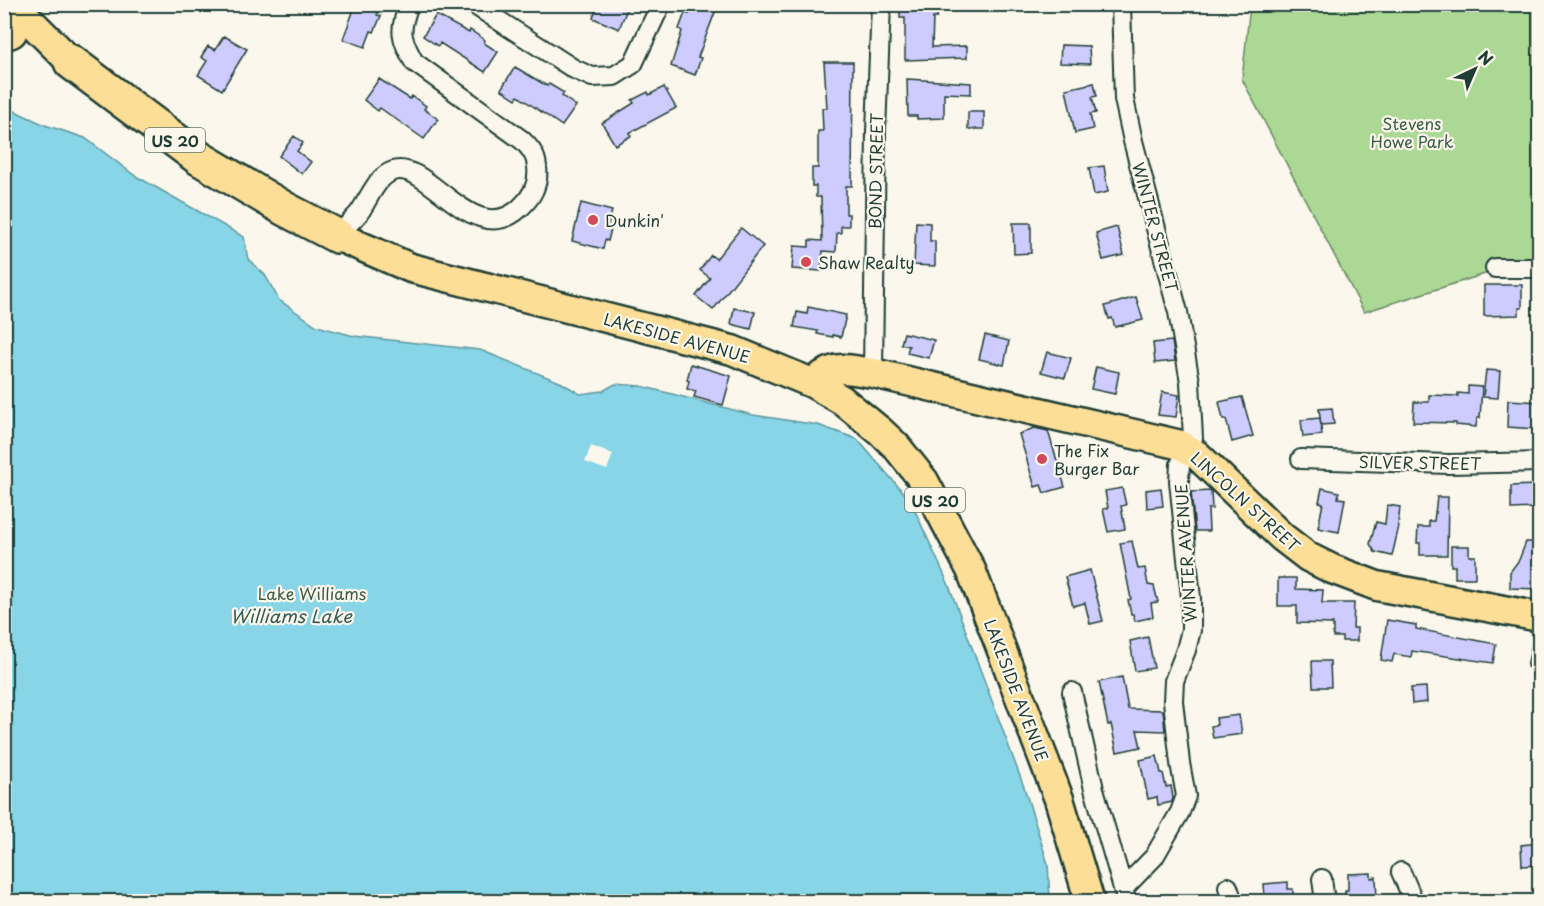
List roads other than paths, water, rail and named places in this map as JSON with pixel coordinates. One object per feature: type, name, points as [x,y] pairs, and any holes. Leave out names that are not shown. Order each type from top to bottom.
[{"type":"highway","name":"LAKESIDE AVENUE","points":[[70,62],[199,158],[285,209],[337,236]]},
{"type":"main road","name":"LAKESIDE AVENUE","points":[[10,17],[70,62]]},
{"type":"main road","name":"LAKESIDE AVENUE","points":[[337,236],[411,268],[732,350],[812,383],[842,400],[896,446],[924,481],[970,570],[1059,799],[1085,879],[1090,902]]},
{"type":"main road","name":"LINCOLN STREET","points":[[812,383],[827,372],[838,368],[873,373],[1182,445],[1197,455],[1282,537],[1308,557],[1332,569],[1377,586],[1539,617]]},
{"type":"street","points":[[337,236],[358,213],[381,178],[393,170],[406,170],[473,215],[492,219],[512,216],[530,199],[538,180],[536,156],[522,140],[414,62],[405,46],[401,28],[409,4]]},
{"type":"street","points":[[473,4],[574,69],[592,77],[614,76],[633,64],[661,4]]},
{"type":"street","name":"BOND STREET","points":[[873,373],[876,131],[881,4]]},
{"type":"street","name":"WINTER STREET","points":[[1121,4],[1125,99],[1133,141],[1178,312],[1190,382],[1193,438],[1189,450]]},
{"type":"street","points":[[1495,268],[1539,268]]},
{"type":"street","name":"WINTER AVENUE","points":[[1125,895],[1154,857],[1180,812],[1186,796],[1173,701],[1174,681],[1191,630],[1191,598],[1179,481],[1180,464],[1189,450]]},
{"type":"street","name":"SILVER STREET","points":[[1301,459],[1448,464],[1539,462]]},
{"type":"street","points":[[1072,692],[1094,789],[1125,895]]},
{"type":"street","points":[[1401,872],[1414,902]]},
{"type":"street","points":[[1323,879],[1324,902]]},
{"type":"water","name":"Williams Lake","points":[[4,106],[45,125],[85,138],[134,175],[244,237],[248,259],[265,275],[279,300],[317,326],[354,336],[480,350],[562,383],[580,394],[603,391],[615,384],[641,386],[753,415],[818,425],[857,439],[910,500],[948,583],[1024,787],[1048,864],[1050,901],[5,901]]},
{"type":"place","name":"Dunkin'","points":[[593,220]]},
{"type":"place","name":"Shaw Realty","points":[[806,262]]},
{"type":"place","name":"The Fix Burger Bar","points":[[1042,459]]},
{"type":"park label","name":"Stevens Howe Park","points":[[1412,132]]},
{"type":"park label","name":"Lake Williams","points":[[312,593]]}]
